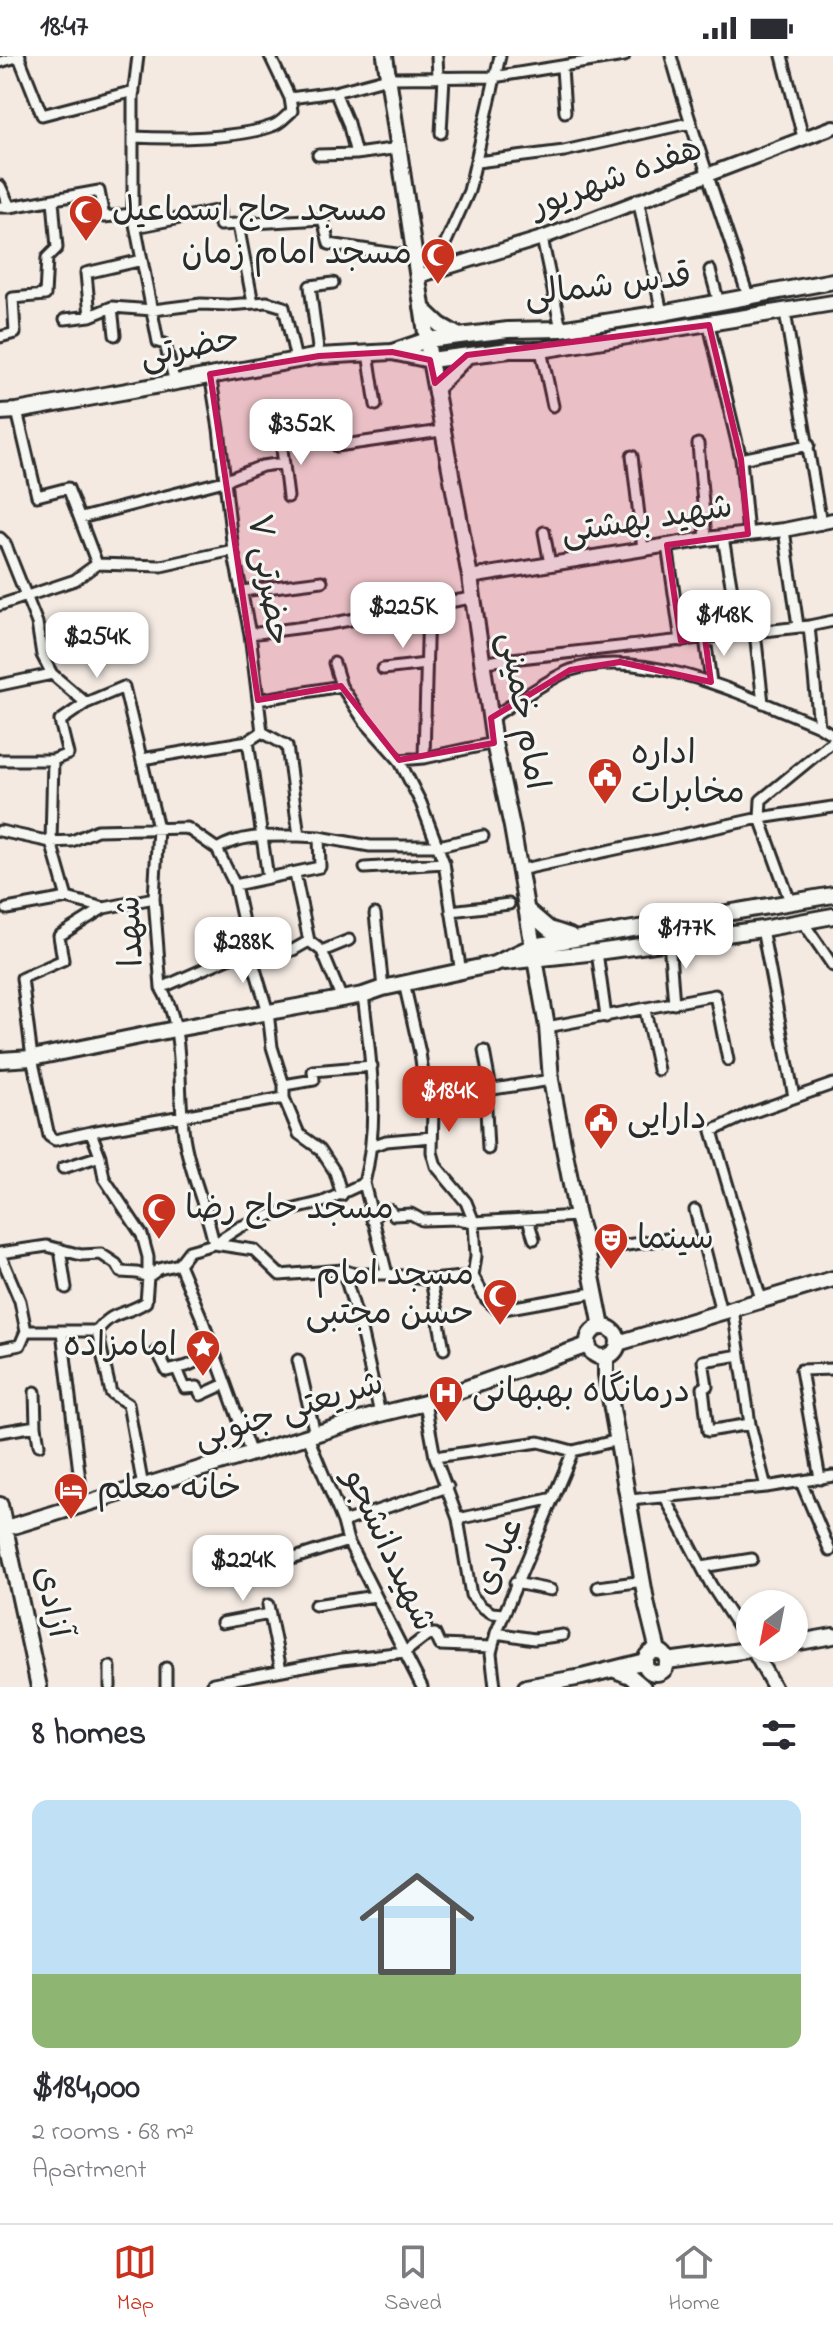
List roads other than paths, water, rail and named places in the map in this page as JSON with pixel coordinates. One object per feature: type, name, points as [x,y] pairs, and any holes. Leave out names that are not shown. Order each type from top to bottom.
[{"type":"main road","name":"امام خمینی","points":[[385,56],[416,257],[426,273],[422,308],[430,360],[470,577],[494,743],[547,1027],[551,1080],[602,1327]]},
{"type":"main road","name":"قدس شمالی","points":[[392,352],[427,340],[508,330],[561,329],[833,281]]},
{"type":"main road","name":"قدس شمالی","points":[[392,352],[430,360],[510,350],[541,350],[833,303]]},
{"type":"main road","points":[[422,308],[441,327],[461,337]]},
{"type":"main road","name":"حضرتی","points":[[0,412],[319,356],[392,352]]},
{"type":"main road","points":[[436,388],[467,355]]},
{"type":"main road","points":[[0,1060],[32,1058],[363,995],[404,983],[461,973],[579,937],[833,895]]},
{"type":"main road","points":[[526,908],[549,929],[579,937]]},
{"type":"main road","points":[[534,953],[597,952],[833,916]]},
{"type":"main road","points":[[618,1343],[833,1279]]},
{"type":"main road","points":[[602,1327],[613,1331],[618,1343],[614,1354],[606,1357],[596,1356],[588,1345],[591,1333],[602,1327]]},
{"type":"main road","name":"شریعتی جنوبی","points":[[3,1530],[380,1414],[425,1403],[588,1345]]},
{"type":"main road","points":[[606,1357],[606,1375],[647,1606],[662,1661],[663,1687]]},
{"type":"main road","name":"آزادی","points":[[0,1505],[39,1687]]},
{"type":"main road","points":[[808,1640],[833,1636]]},
{"type":"main road","points":[[526,1687],[615,1670],[645,1661],[650,1653],[662,1661],[736,1651]]},
{"type":"main road","points":[[615,1670],[630,1676],[643,1687]]},
{"type":"street","points":[[0,62],[19,56],[42,115],[134,91]]},
{"type":"street","points":[[138,56],[134,91],[133,214],[158,342],[165,344],[175,383]]},
{"type":"street","points":[[134,137],[171,139],[275,126],[292,111],[290,98],[270,56]]},
{"type":"street","points":[[437,56],[441,77],[441,133]]},
{"type":"street","points":[[426,273],[469,191],[500,56]]},
{"type":"street","points":[[290,98],[335,92],[388,78],[493,77],[624,56]]},
{"type":"street","points":[[671,56],[689,123],[748,296]]},
{"type":"street","points":[[782,56],[803,137]]},
{"type":"street","points":[[562,68],[565,112]]},
{"type":"street","points":[[335,92],[356,154]]},
{"type":"street","points":[[477,162],[564,151],[689,123]]},
{"type":"street","name":"هفده شهریور","points":[[426,273],[542,238],[833,127]]},
{"type":"street","points":[[318,155],[399,148]]},
{"type":"street","points":[[0,186],[5,207],[99,191],[104,217],[133,214]]},
{"type":"street","points":[[638,199],[662,313]]},
{"type":"street","points":[[0,337],[15,333],[13,298],[45,295],[47,258],[57,248],[53,200]]},
{"type":"street","points":[[136,227],[220,210],[220,225],[323,219],[329,244],[416,257]]},
{"type":"street","points":[[238,225],[253,303]]},
{"type":"street","points":[[542,238],[561,329]]},
{"type":"street","points":[[90,316],[86,273],[142,260]]},
{"type":"street","points":[[710,270],[719,303]]},
{"type":"street","points":[[319,356],[310,286],[333,283]]},
{"type":"street","points":[[65,319],[90,316],[112,307],[153,310],[201,304],[267,302],[284,307],[296,360]]},
{"type":"street","points":[[112,307],[115,335]]},
{"type":"street","points":[[785,312],[809,445],[829,525]]},
{"type":"street","points":[[709,325],[741,459],[748,534]]},
{"type":"street","points":[[541,350],[553,406]]},
{"type":"street","points":[[368,353],[376,405]]},
{"type":"street","name":"حضرتی ۷","points":[[210,374],[233,550],[250,634],[262,732]]},
{"type":"street","points":[[17,411],[37,496],[68,488],[97,564]]},
{"type":"street","points":[[337,446],[441,431]]},
{"type":"street","points":[[281,441],[288,497]]},
{"type":"street","points":[[698,444],[706,539]]},
{"type":"street","points":[[741,459],[809,445]]},
{"type":"street","points":[[632,456],[643,549]]},
{"type":"street","points":[[81,518],[224,481],[262,466],[284,463]]},
{"type":"street","name":"شهید بهشتی","points":[[470,577],[706,539],[829,525]]},
{"type":"street","points":[[784,530],[819,726]]},
{"type":"street","points":[[544,532],[550,564]]},
{"type":"street","points":[[723,537],[739,632]]},
{"type":"street","points":[[0,538],[5,543],[37,623],[42,655],[52,674],[86,703],[60,721],[68,754],[53,760],[0,760]]},
{"type":"street","points":[[667,545],[681,641]]},
{"type":"street","points":[[0,605],[75,580],[97,564],[161,566],[233,550]]},
{"type":"street","points":[[242,591],[322,581]]},
{"type":"street","points":[[250,634],[328,624],[471,598]]},
{"type":"street","points":[[424,758],[428,605]]},
{"type":"street","points":[[484,662],[833,621]]},
{"type":"street","points":[[755,632],[763,703]]},
{"type":"street","points":[[705,638],[711,682]]},
{"type":"street","points":[[491,718],[570,670],[620,662],[711,682],[819,726],[833,738],[761,800],[760,818],[791,904]]},
{"type":"street","points":[[334,663],[341,686],[365,722],[399,760],[439,846],[461,973]]},
{"type":"street","points":[[383,669],[426,664]]},
{"type":"street","points":[[0,685],[52,674]]},
{"type":"street","points":[[258,700],[341,686]]},
{"type":"street","name":"شهدا","points":[[86,703],[124,687],[142,759],[158,828],[154,898],[161,988],[169,1000],[175,1029],[185,1143],[214,1244]]},
{"type":"street","points":[[142,759],[248,741],[262,732],[287,746],[299,836]]},
{"type":"street","points":[[248,741],[268,878]]},
{"type":"street","points":[[399,760],[424,758],[494,743]]},
{"type":"street","points":[[53,760],[51,842],[67,898]]},
{"type":"street","points":[[519,870],[760,818],[833,807]]},
{"type":"street","points":[[0,831],[51,842],[72,841],[97,830],[187,828],[217,849],[235,885],[249,949],[268,1012],[284,1098],[299,1134],[320,1149],[335,1172],[342,1195]]},
{"type":"street","points":[[217,849],[230,841],[262,836],[319,837],[370,846],[439,846],[483,836]]},
{"type":"street","points":[[235,885],[320,867],[319,837]]},
{"type":"street","points":[[365,868],[444,863]]},
{"type":"street","points":[[295,874],[309,941],[322,951],[342,999]]},
{"type":"street","points":[[7,909],[67,898],[104,908]]},
{"type":"street","points":[[154,898],[104,908],[59,936],[63,960],[22,978],[32,1058],[49,1136],[55,1140],[284,1098]]},
{"type":"street","points":[[451,911],[509,904]]},
{"type":"street","points":[[375,914],[383,988]]},
{"type":"street","points":[[803,922],[833,966]]},
{"type":"street","points":[[762,929],[794,1097]]},
{"type":"street","points":[[322,951],[349,940]]},
{"type":"street","points":[[161,988],[249,949],[277,953],[293,950],[309,941]]},
{"type":"street","points":[[669,941],[674,1004]]},
{"type":"street","points":[[597,952],[606,1017]]},
{"type":"street","points":[[404,983],[426,1094],[433,1110],[432,1137],[436,1166],[461,1194],[474,1222],[476,1256],[473,1276],[486,1299],[498,1310],[593,1293]]},
{"type":"street","points":[[363,995],[372,1066],[372,1146],[364,1183],[387,1274]]},
{"type":"street","points":[[547,1027],[715,995],[728,1060]]},
{"type":"street","points":[[645,1010],[658,1070]]},
{"type":"street","points":[[484,1051],[488,1089],[488,1149]]},
{"type":"street","points":[[284,1085],[314,1080],[313,1071],[372,1066]]},
{"type":"street","points":[[430,1099],[551,1080]]},
{"type":"street","points":[[761,1299],[712,1131],[833,1084]]},
{"type":"street","points":[[91,1132],[104,1178],[142,1235],[148,1257],[146,1302],[134,1310],[108,1316],[97,1331],[111,1393],[128,1404],[143,1487]]},
{"type":"street","points":[[372,1146],[386,1141],[432,1137]]},
{"type":"street","points":[[63,1168],[100,1156]]},
{"type":"street","points":[[148,1277],[159,1269],[179,1264],[189,1251],[214,1244],[240,1227],[342,1195],[364,1183]]},
{"type":"street","points":[[372,1220],[382,1210],[390,1210],[394,1215],[411,1214],[422,1220],[474,1222],[577,1216]]},
{"type":"street","points":[[695,1210],[740,1355],[750,1424],[766,1487]]},
{"type":"street","points":[[528,1220],[534,1239]]},
{"type":"street","points":[[587,1251],[667,1239]]},
{"type":"street","points":[[214,1244],[254,1250],[280,1275],[343,1270],[355,1274],[387,1274],[431,1280],[473,1276]]},
{"type":"street","points":[[0,1349],[20,1345],[26,1331],[20,1301],[0,1253],[47,1246],[81,1255],[101,1254],[116,1264],[121,1272],[148,1277]]},
{"type":"street","points":[[60,1249],[66,1288]]},
{"type":"street","points":[[179,1264],[251,1454]]},
{"type":"street","points":[[343,1270],[361,1330],[380,1414]]},
{"type":"street","points":[[431,1280],[444,1349]]},
{"type":"street","points":[[26,1331],[97,1331]]},
{"type":"street","points":[[62,1331],[83,1505]]},
{"type":"street","points":[[157,1351],[167,1371],[213,1354]]},
{"type":"street","points":[[740,1355],[703,1361],[708,1431],[750,1424]]},
{"type":"street","name":"شهیددانشجو","points":[[298,1360],[311,1436],[348,1541],[422,1687]]},
{"type":"street","points":[[177,1369],[185,1388],[197,1387],[201,1395],[225,1384]]},
{"type":"street","points":[[820,1479],[801,1370],[833,1369]]},
{"type":"street","points":[[35,1392],[39,1445]]},
{"type":"street","points":[[425,1403],[435,1457],[458,1519],[471,1595],[492,1613],[503,1614]]},
{"type":"street","points":[[0,1432],[36,1426]]},
{"type":"street","points":[[435,1457],[539,1442],[573,1451],[618,1440]]},
{"type":"street","name":"عبادی","points":[[495,1687],[492,1647],[496,1633],[573,1451]]},
{"type":"street","points":[[630,1500],[766,1487],[833,1476]]},
{"type":"street","points":[[801,1482],[830,1551]]},
{"type":"street","points":[[343,1522],[448,1487]]},
{"type":"street","points":[[665,1497],[702,1567],[736,1620]]},
{"type":"street","points":[[458,1519],[554,1498]]},
{"type":"street","points":[[279,1563],[348,1541]]},
{"type":"street","points":[[702,1567],[752,1559]]},
{"type":"street","points":[[598,1587],[644,1581]]},
{"type":"street","points":[[515,1583],[551,1590]]},
{"type":"street","points":[[315,1605],[375,1596]]},
{"type":"street","points":[[222,1623],[269,1610],[281,1670]]},
{"type":"street","points":[[425,1623],[427,1635]]},
{"type":"street","points":[[496,1633],[534,1639],[563,1635]]},
{"type":"street","points":[[213,1683],[342,1659],[405,1652],[427,1635],[435,1634],[440,1645],[492,1647]]},
{"type":"street","points":[[761,1662],[774,1687]]},
{"type":"street","points":[[110,1667],[110,1687]]},
{"type":"street","points":[[166,1668],[166,1687]]},
{"type":"place","name":"مسجد حاج اسماعیل","points":[[86,243]]},
{"type":"place","name":"مسجد امام زمان","points":[[438,286]]},
{"type":"place","name":"اداره مخابرات","points":[[605,806]]},
{"type":"place","name":"دارایی","points":[[601,1151]]},
{"type":"place","name":"مسجد حاج رضا","points":[[159,1241]]},
{"type":"place","name":"سینما","points":[[611,1271]]},
{"type":"place","name":"مسجد امام حسن مجتبی","points":[[500,1327]]},
{"type":"place","name":"امامزاده","points":[[203,1378]]},
{"type":"place","name":"درمانگاه بهبهانی","points":[[446,1424]]},
{"type":"place","name":"خانه معلم","points":[[71,1521]]}]
